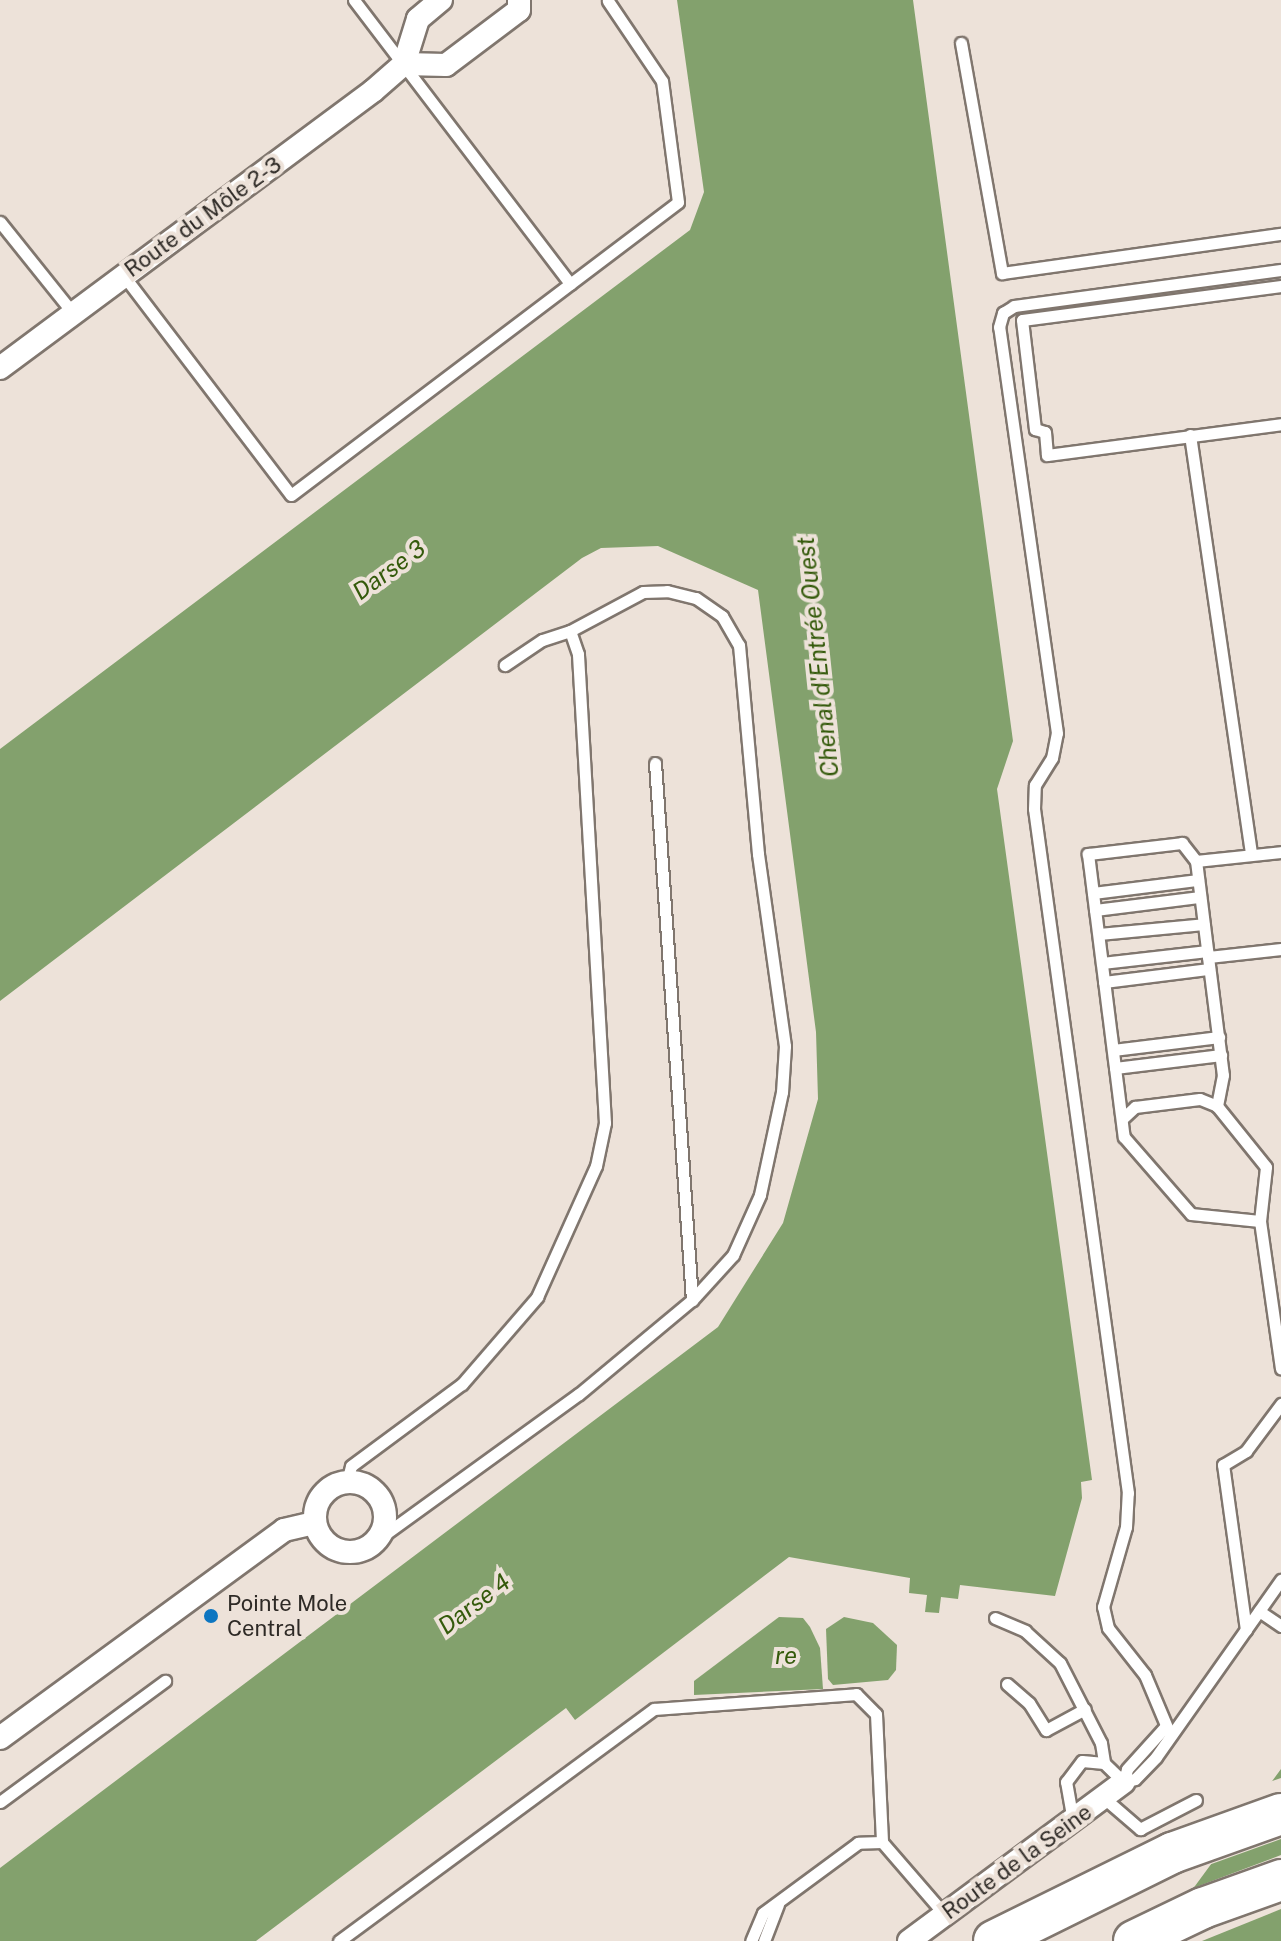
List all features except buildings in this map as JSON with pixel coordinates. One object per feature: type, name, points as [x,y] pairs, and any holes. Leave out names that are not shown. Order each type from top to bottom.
[{"type":"highway","points":[[994,1941],[1172,1853],[1281,1814]]},
{"type":"highway","points":[[1134,1941],[1203,1908],[1281,1880]]},
{"type":"street","points":[[441,0],[418,19],[404,64],[446,65],[519,10],[519,0]]},
{"type":"street","name":"Route du Môle 2-3","points":[[0,368],[404,64]]},
{"type":"street","points":[[347,1482],[378,1496],[385,1518],[377,1540],[346,1553],[326,1543],[315,1523],[319,1500],[347,1482]]},
{"type":"street","points":[[0,1738],[284,1530],[315,1523]]},
{"type":"street","name":"Route de la Seine","points":[[909,1941],[1124,1782]]},
{"type":"lane","points":[[354,0],[570,284]]},
{"type":"lane","points":[[124,276],[291,495],[678,202],[662,81],[608,1]]},
{"type":"lane","points":[[961,43],[997,269],[1002,273],[1281,234]]},
{"type":"lane","points":[[0,222],[73,313]]},
{"type":"lane","points":[[1167,1729],[1145,1675],[1108,1628],[1103,1607],[1126,1527],[1128,1493],[1034,809],[1035,785],[1052,758],[1057,733],[999,327],[1003,313],[1014,306],[1281,270]]},
{"type":"lane","points":[[1281,286],[1022,320],[1035,429],[1045,432],[1047,455],[1281,424]]},
{"type":"lane","points":[[1190,435],[1251,854]]},
{"type":"lane","points":[[377,1540],[579,1394],[692,1300],[733,1255],[760,1195],[782,1092],[785,1046],[758,854],[739,645],[722,616],[696,598],[667,591],[643,592],[570,631],[542,640],[505,665]]},
{"type":"lane","points":[[347,1482],[351,1466],[462,1384],[502,1342],[537,1297],[596,1166],[605,1123],[578,654],[570,631]]},
{"type":"lane","points":[[655,763],[692,1300]]},
{"type":"lane","points":[[1217,1106],[1223,1075],[1196,861],[1182,843],[1088,854],[1124,1137],[1191,1214],[1260,1221]]},
{"type":"lane","points":[[1196,861],[1281,852]]},
{"type":"lane","points":[[1093,893],[1198,880]]},
{"type":"lane","points":[[1095,910],[1200,897]]},
{"type":"lane","points":[[1099,934],[1204,924]]},
{"type":"lane","points":[[1104,982],[1208,959],[1281,949]]},
{"type":"lane","points":[[1102,963],[1208,959]]},
{"type":"lane","points":[[1113,1050],[1219,1037]]},
{"type":"lane","points":[[1115,1068],[1221,1055]]},
{"type":"lane","points":[[1122,1119],[1135,1107],[1200,1099],[1217,1106],[1266,1167],[1260,1221],[1281,1369]]},
{"type":"lane","points":[[1246,1630],[1223,1465],[1246,1451],[1281,1404]]},
{"type":"lane","name":"Route de la Seine","points":[[1124,1782],[1127,1769],[1167,1729],[1246,1630],[1281,1580]]},
{"type":"lane","points":[[1259,1611],[1281,1626]]},
{"type":"lane","points":[[995,1618],[1046,1648],[1066,1671],[1101,1743],[1104,1763],[1124,1782]]},
{"type":"lane","points":[[0,1802],[165,1681]]},
{"type":"lane","points":[[1007,1684],[1029,1703],[1046,1730],[1085,1709]]},
{"type":"lane","points":[[339,1941],[654,1709],[856,1694],[876,1714],[882,1842],[945,1915]]},
{"type":"lane","points":[[1073,1821],[1067,1801],[1072,1770],[1082,1761],[1104,1763]]},
{"type":"lane","points":[[1104,1798],[1140,1829],[1196,1800]]},
{"type":"lane","points":[[751,1941],[763,1913],[778,1905],[858,1843],[882,1842]]},
{"type":"lane","points":[[764,1941],[778,1905]]},
{"type":"water","points":[[677,0],[913,0],[1013,741],[997,789],[1092,1480],[1081,1482],[1082,1498],[1055,1596],[960,1585],[958,1599],[941,1597],[939,1613],[925,1612],[927,1595],[909,1593],[910,1578],[789,1557],[575,1720],[566,1708],[256,1941],[0,1941],[0,1868],[718,1327],[783,1223],[818,1099],[816,1032],[758,590],[658,546],[601,548],[582,558],[0,1001],[0,749],[690,230],[704,192]]},
{"type":"water","name":"re","points":[[779,1617],[803,1618],[810,1627],[820,1648],[823,1689],[694,1695],[694,1681]]},
{"type":"water","points":[[844,1617],[873,1623],[897,1645],[896,1670],[888,1680],[833,1685],[828,1679],[826,1629]]},
{"type":"water","points":[[1281,1769],[1281,1941],[1131,1941],[1195,1886]]},
{"type":"pier","points":[[1281,1778],[1281,1839],[1203,1867],[1266,1783]]},
{"type":"pier","points":[[1281,1855],[1281,1909],[1202,1941],[1127,1941],[1180,1893]]},
{"type":"place","name":"Pointe Mole Central","points":[[211,1616]]},
{"type":"water label","name":"Darse 3","points":[[389,570]]},
{"type":"water label","name":"Chenal d'Entrée Ouest","points":[[818,657]]},
{"type":"water label","name":"Darse 4","points":[[474,1604]]}]
